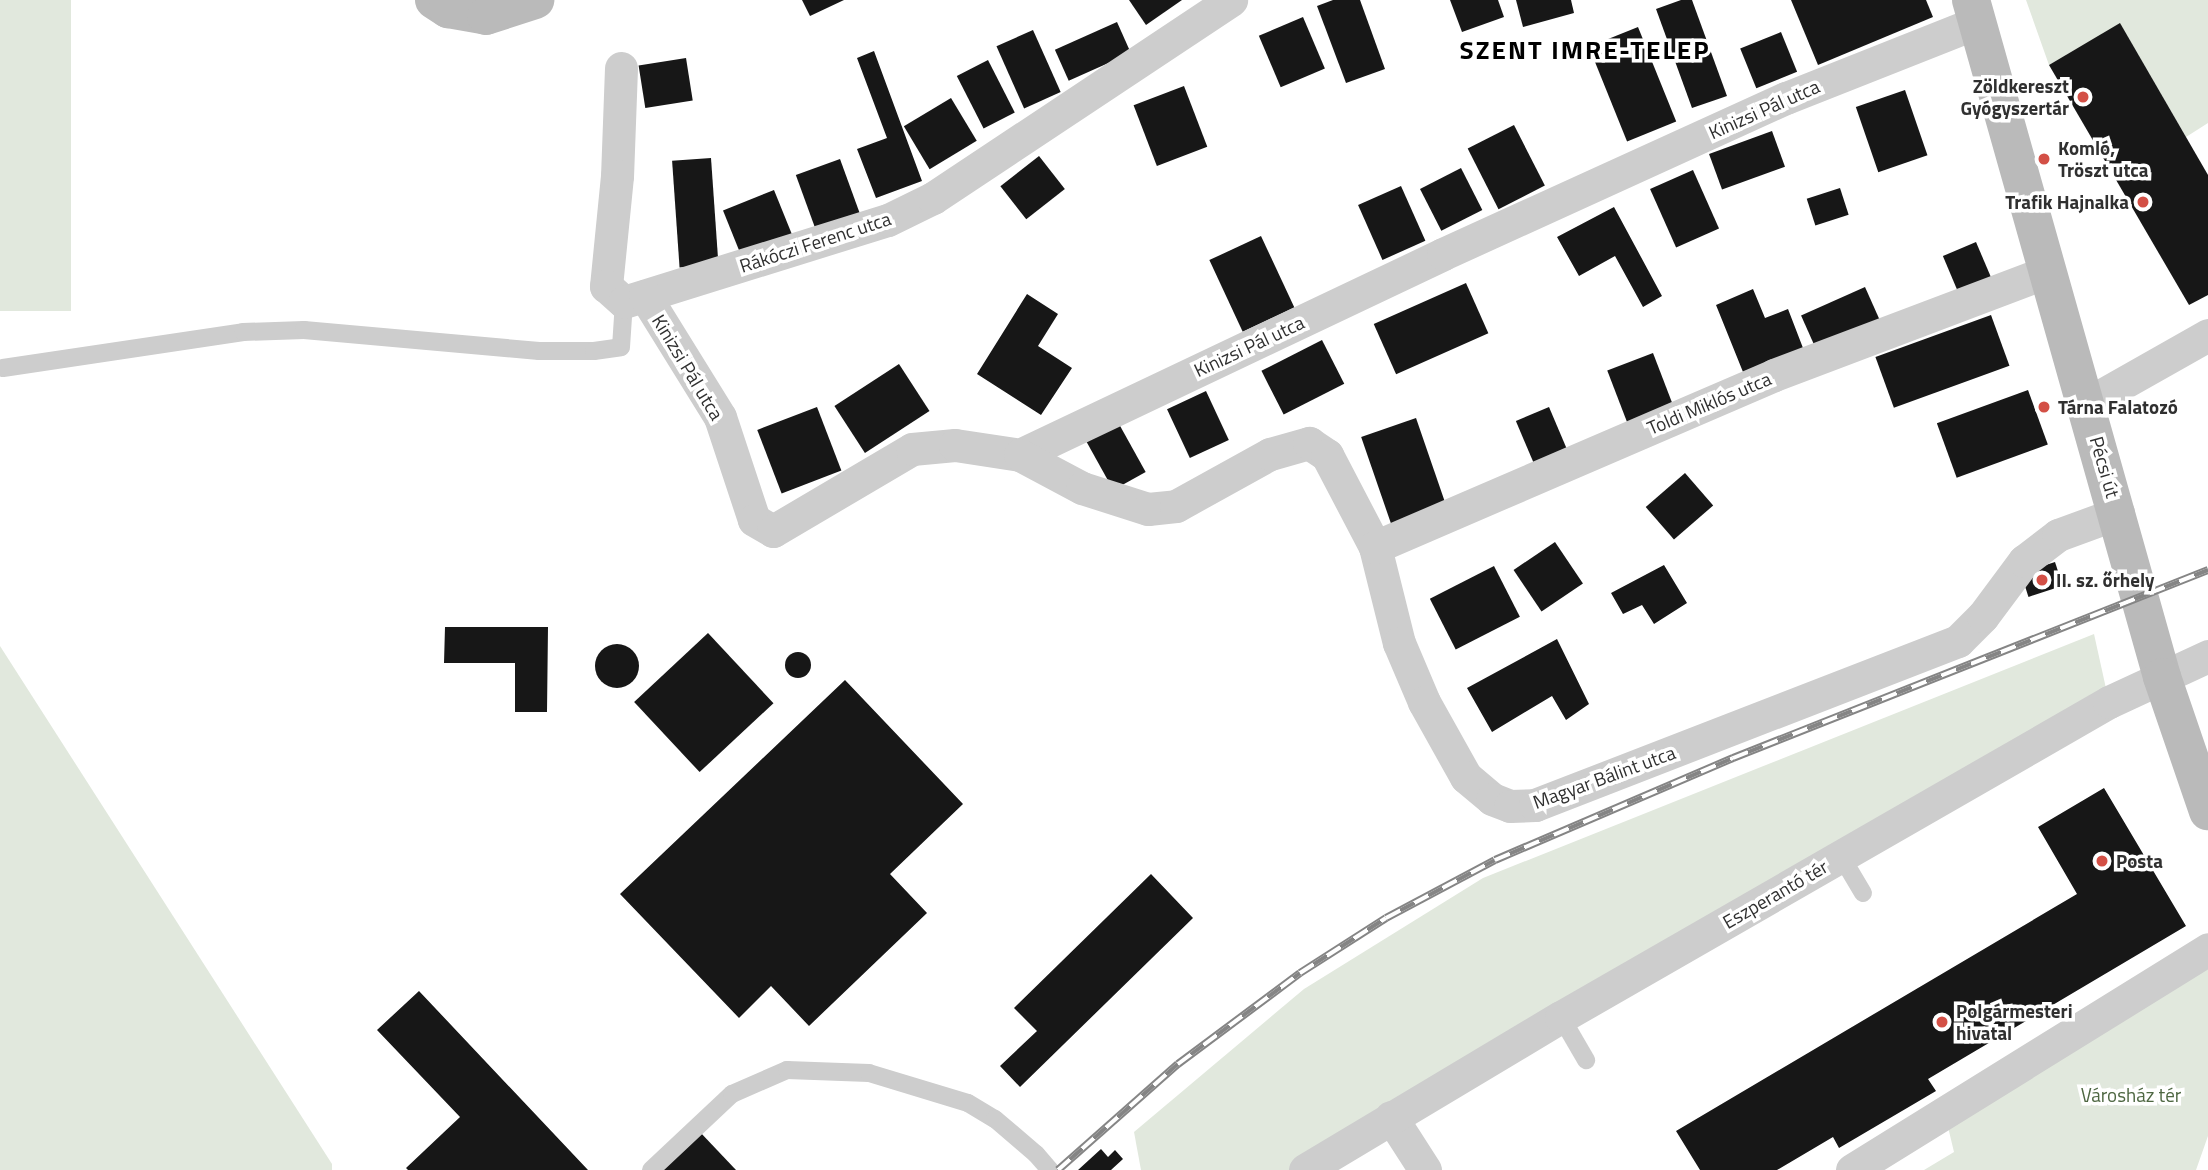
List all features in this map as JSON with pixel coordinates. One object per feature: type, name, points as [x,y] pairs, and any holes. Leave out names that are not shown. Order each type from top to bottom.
[{"type":"main road","points":[[434,0],[448,9],[485,16],[535,0]]},
{"type":"main road","name":"Pécsi út","points":[[1974,11],[2118,513],[2162,677],[2208,811]]},
{"type":"street","name":"Rákóczi Ferenc utca","points":[[635,299],[888,220],[933,198],[1231,0]]},
{"type":"street","name":"Kinizsi Pál utca","points":[[635,299],[720,417],[754,520],[773,531],[912,449],[955,445],[1020,455],[1443,254],[1974,11]]},
{"type":"street","points":[[621,68],[617,176],[606,286],[635,299]]},
{"type":"street","name":"Toldi Miklós utca","points":[[1375,547],[1774,375],[2049,271]]},
{"type":"street","points":[[2086,404],[2208,335]]},
{"type":"street","name":"Magyar Bálint utca","points":[[1020,455],[1082,488],[1149,509],[1176,506],[1270,454],[1309,443],[1327,455],[1375,547],[1399,643],[1424,702],[1466,777],[1492,799],[1510,806],[1535,805],[1958,641],[1983,616],[2024,561],[2058,536],[2118,513]]},
{"type":"street","name":"Eszperantó tér","points":[[1305,1170],[1561,1017],[2109,702],[2208,656]]},
{"type":"street","points":[[1852,1170],[2208,948]]},
{"type":"street","points":[[1391,1117],[1425,1170]]},
{"type":"lane","points":[[3,368],[243,332],[304,330],[539,351],[594,351],[621,347],[635,299]]},
{"type":"lane","points":[[1841,856],[1863,893]]},
{"type":"lane","points":[[1561,1017],[1586,1060]]},
{"type":"lane","points":[[651,1170],[732,1094],[788,1070],[869,1073],[968,1103],[995,1119],[1036,1154],[1050,1170]]},
{"type":"green space","points":[[0,0],[71,0],[71,311],[0,311]]},
{"type":"green space","points":[[2026,0],[2208,0],[2208,123],[2186,137],[2120,24],[2049,65]]},
{"type":"green space","points":[[2094,634],[2109,702],[1305,1170],[1141,1170],[1134,1132],[1304,989],[1483,878]]},
{"type":"green space","points":[[0,646],[332,1164],[332,1170],[0,1170]]},
{"type":"green space","name":"Városház tér","points":[[2208,961],[2208,1136],[2196,1170],[1924,1170],[1954,1152],[1947,1123]]},
{"type":"building","points":[[802,0],[844,0],[810,16]]},
{"type":"building","points":[[1129,0],[1182,0],[1146,25]]},
{"type":"building","points":[[1333,0],[1360,0],[1385,69],[1346,83],[1317,6]]},
{"type":"building","points":[[1450,0],[1498,0],[1504,17],[1462,32]]},
{"type":"building","points":[[1516,0],[1571,0],[1574,13],[1523,27]]},
{"type":"building","points":[[1681,0],[1692,0],[1727,96],[1692,108],[1656,9]]},
{"type":"building","points":[[1791,0],[1926,0],[1933,17],[1818,65]]},
{"type":"building","points":[[1303,17],[1325,69],[1281,87],[1259,36]]},
{"type":"building","points":[[1117,22],[1131,53],[1069,81],[1055,50]]},
{"type":"building","points":[[2120,23],[2208,175],[2208,295],[2189,305],[2049,65]]},
{"type":"building","points":[[1638,27],[1676,122],[1627,141],[1589,47]]},
{"type":"building","points":[[1033,30],[1061,92],[1024,108],[996,46]]},
{"type":"building","points":[[1781,32],[1797,72],[1756,88],[1740,48]]},
{"type":"building","points":[[874,51],[922,181],[876,198],[857,149],[887,138],[857,58]]},
{"type":"building","points":[[686,58],[693,100],[645,108],[639,66]]},
{"type":"building","points":[[988,60],[1015,113],[984,128],[957,76]]},
{"type":"building","points":[[1184,86],[1207,147],[1157,166],[1134,105]]},
{"type":"building","points":[[1905,90],[1927,155],[1878,172],[1856,107]]},
{"type":"building","points":[[951,98],[977,141],[930,169],[904,126]]},
{"type":"building","points":[[1514,125],[1545,186],[1499,209],[1468,149]]},
{"type":"building","points":[[1772,131],[1785,167],[1722,190],[1709,154]]},
{"type":"building","points":[[1039,156],[1065,189],[1026,219],[1000,186]]},
{"type":"building","points":[[711,158],[718,265],[680,267],[672,161]]},
{"type":"building","points":[[840,159],[860,214],[816,230],[796,175]]},
{"type":"building","points":[[1461,168],[1482,210],[1441,231],[1420,189]]},
{"type":"building","points":[[1693,170],[1719,228],[1676,248],[1650,189]]},
{"type":"building","points":[[1401,186],[1425,241],[1382,260],[1358,205]]},
{"type":"building","points":[[1840,188],[1849,215],[1815,225],[1807,199]]},
{"type":"building","points":[[774,190],[793,237],[742,258],[723,211]]},
{"type":"building","points":[[1614,207],[1662,296],[1643,307],[1615,256],[1579,276],[1557,237]]},
{"type":"building","points":[[1261,236],[1294,308],[1243,332],[1209,260]]},
{"type":"building","points":[[1976,242],[1992,279],[1958,293],[1943,256]]},
{"type":"building","points":[[1466,283],[1488,333],[1396,374],[1374,324]]},
{"type":"building","points":[[1865,287],[1880,321],[1816,349],[1801,315]]},
{"type":"building","points":[[1753,289],[1765,318],[1788,309],[1803,348],[1743,372],[1716,305]]},
{"type":"building","points":[[1027,294],[1058,314],[1038,346],[1072,368],[1041,415],[977,374]]},
{"type":"building","points":[[1991,315],[2009,366],[1894,408],[1875,357]]},
{"type":"building","points":[[1322,340],[1344,384],[1284,415],[1261,371]]},
{"type":"building","points":[[1653,353],[1673,406],[1628,424],[1607,371]]},
{"type":"building","points":[[899,364],[929,411],[865,453],[834,406]]},
{"type":"building","points":[[2028,390],[2048,445],[1957,478],[1937,423]]},
{"type":"building","points":[[1206,391],[1229,440],[1190,458],[1167,409]]},
{"type":"building","points":[[817,407],[841,470],[782,493],[757,430]]},
{"type":"building","points":[[1549,407],[1569,453],[1535,467],[1516,421]]},
{"type":"building","points":[[1416,418],[1447,509],[1392,528],[1361,437]]},
{"type":"building","points":[[1119,424],[1146,472],[1113,490],[1087,442]]},
{"type":"building","points":[[1685,473],[1713,505],[1674,540],[1646,507]]},
{"type":"building","points":[[1555,542],[1583,583],[1542,611],[1514,570]]},
{"type":"building","name":"II. sz. őrhely","points":[[2055,562],[2063,586],[2028,597],[2021,573]]},
{"type":"building","points":[[1664,565],[1687,603],[1654,624],[1642,605],[1623,614],[1611,593]]},
{"type":"building","points":[[1494,566],[1520,617],[1456,649],[1430,599]]},
{"type":"building","points":[[445,627],[548,627],[547,712],[515,712],[515,663],[444,663]]},
{"type":"building","points":[[708,633],[773,703],[700,772],[634,702]]},
{"type":"building","points":[[1557,639],[1589,704],[1566,720],[1552,696],[1492,732],[1467,688]]},
{"type":"building","points":[[617,644],[633,650],[639,666],[633,682],[617,688],[601,682],[595,666],[601,650]]},
{"type":"building","points":[[798,652],[807,656],[811,665],[807,674],[798,678],[789,674],[785,665],[789,656]]},
{"type":"building","points":[[845,680],[963,804],[890,874],[927,913],[809,1026],[771,986],[739,1018],[620,894]]},
{"type":"building","name":"Polgármesteri hivatal","points":[[2104,788],[2186,926],[1928,1079],[1936,1091],[1839,1148],[1833,1137],[1777,1170],[1700,1170],[1676,1131],[2077,894],[2038,827]]},
{"type":"building","points":[[1151,874],[1193,918],[1020,1087],[1000,1066],[1037,1031],[1014,1008]]},
{"type":"building","points":[[419,991],[588,1170],[406,1168],[460,1117],[377,1030]]},
{"type":"building","points":[[699,1131],[736,1170],[657,1170]]},
{"type":"building","points":[[1101,1149],[1108,1157],[1115,1150],[1123,1159],[1111,1170],[1078,1170]]},
{"type":"railway","points":[[1058,1170],[1178,1064],[1300,973],[1386,918],[1495,860],[1733,758],[2208,570]]},
{"type":"place","name":"Zöldkereszt Gyógyszertár","points":[[2083,97]]},
{"type":"place","name":"Komló, Tröszt utca","points":[[2044,159]]},
{"type":"place","name":"Trafik Hajnalka","points":[[2143,202]]},
{"type":"place","name":"Tárna Falatozó","points":[[2044,407]]},
{"type":"place","name":"II. sz. őrhely","points":[[2042,580]]},
{"type":"place","name":"Posta","points":[[2102,861]]},
{"type":"place","name":"Polgármesteri hivatal","points":[[1942,1022]]},
{"type":"district","name":"SZENT IMRE-TELEP","points":[[1585,50]]}]
